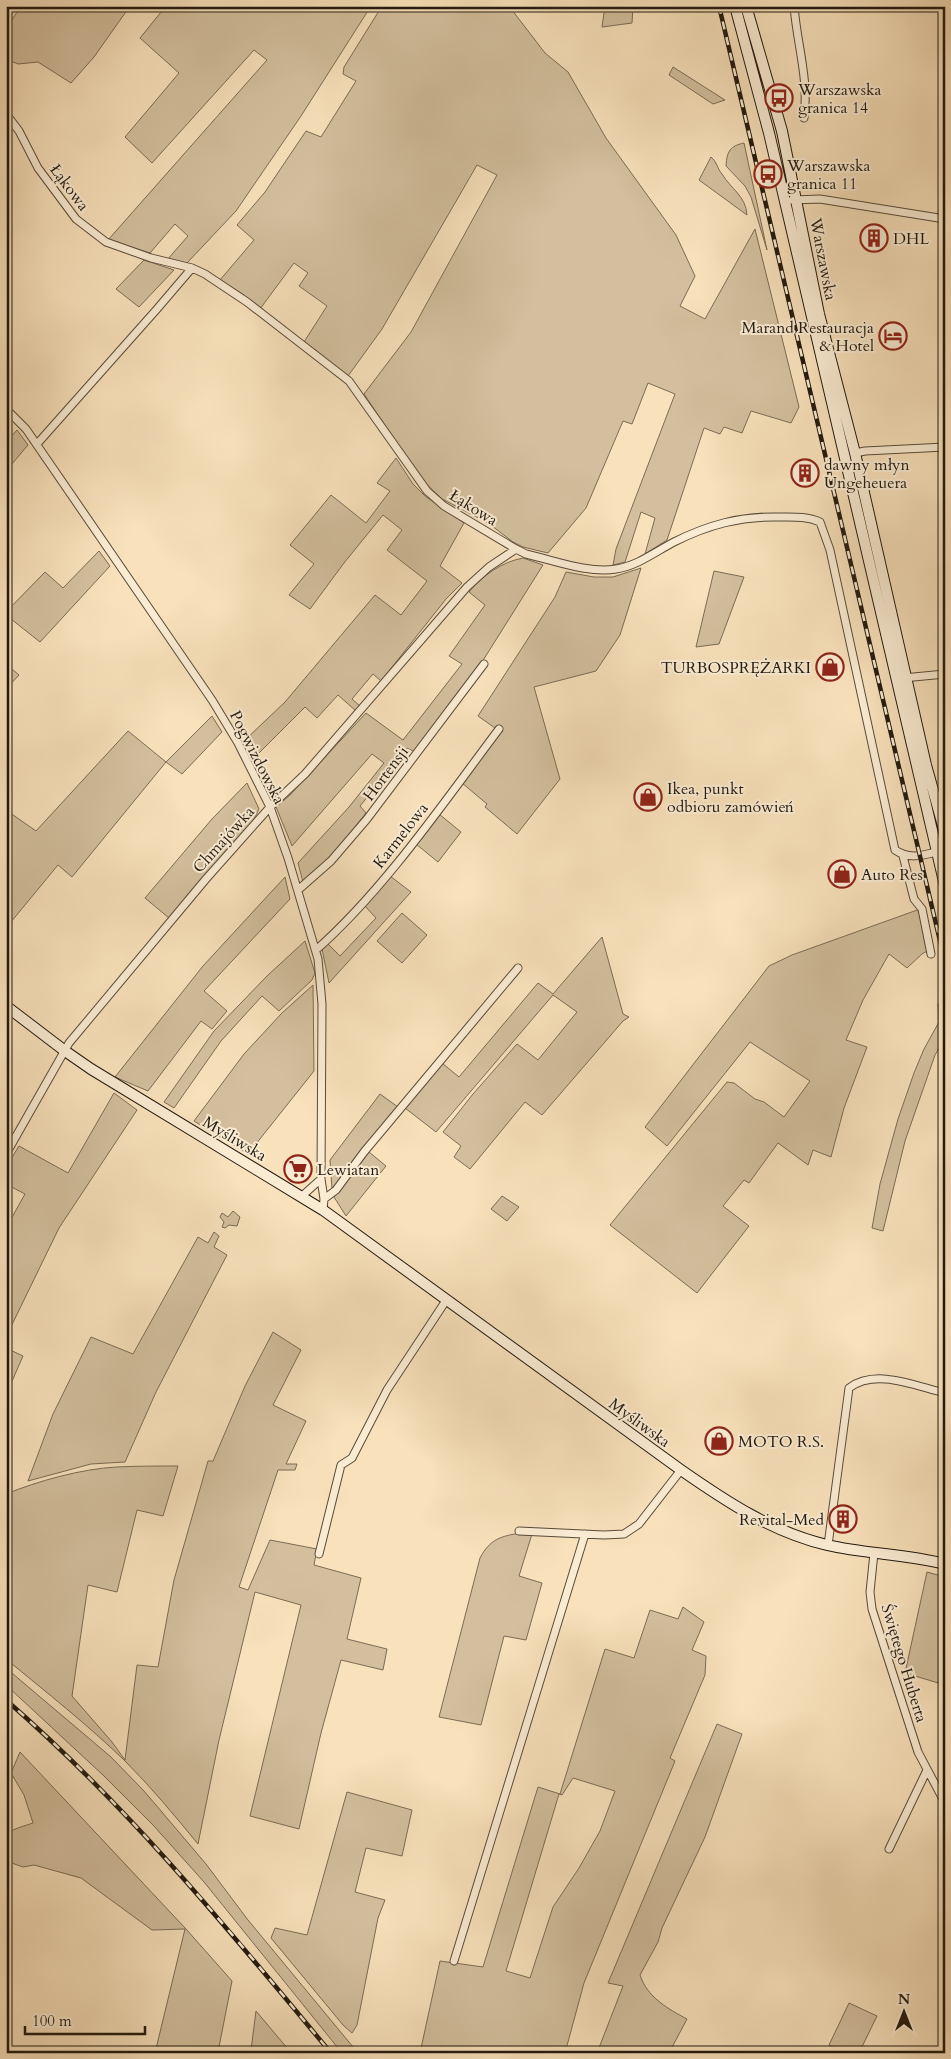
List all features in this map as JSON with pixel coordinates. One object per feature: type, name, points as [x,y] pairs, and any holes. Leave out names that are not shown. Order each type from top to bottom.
[{"type":"main road","name":"Warszawska","points":[[735,6],[769,132],[858,514],[902,678]]},
{"type":"main road","name":"Warszawska","points":[[746,6],[782,131],[819,314],[855,453],[902,678]]},
{"type":"main road","points":[[902,678],[945,833]]},
{"type":"main road","points":[[902,678],[936,852],[945,886]]},
{"type":"main road","name":"Myśliwska","points":[[6,1006],[65,1052],[323,1210],[681,1470],[760,1521],[792,1535],[828,1545],[945,1564]]},
{"type":"street","points":[[794,6],[805,71],[806,101],[804,118]]},
{"type":"street","name":"Łąkowa","points":[[6,114],[19,131],[38,168],[76,219],[90,231],[106,242],[151,258],[192,268],[205,274],[247,302],[348,381],[426,491],[444,506],[516,549],[526,554],[597,571],[614,570],[630,566],[695,532],[728,520],[765,517],[810,518],[820,522],[830,550],[894,850],[903,856]]},
{"type":"street","points":[[784,201],[820,199],[945,219]]},
{"type":"street","points":[[37,444],[158,309],[192,268]]},
{"type":"street","name":"Pogwizdowska","points":[[6,409],[26,429],[37,444],[212,700],[238,743],[270,807],[316,950],[322,998],[321,1179],[324,1199],[323,1210]]},
{"type":"street","points":[[855,453],[945,447]]},
{"type":"street","name":"Chmajówka","points":[[6,1154],[69,1043],[154,939],[270,807],[305,774],[467,587],[489,568],[516,549]]},
{"type":"street","name":"Hortensji","points":[[298,890],[331,860],[367,820],[484,664]]},
{"type":"street","points":[[902,678],[945,674]]},
{"type":"street","name":"Karmelowa","points":[[316,950],[334,934],[392,868],[499,729]]},
{"type":"street","points":[[931,954],[922,909],[914,899],[903,856],[936,852]]},
{"type":"street","points":[[324,1199],[336,1190],[364,1152],[518,968]]},
{"type":"street","points":[[302,1196],[321,1179]]},
{"type":"street","points":[[319,1554],[341,1465],[352,1458],[387,1390],[447,1299]]},
{"type":"street","points":[[828,1545],[849,1388],[865,1380],[880,1378],[945,1393]]},
{"type":"street","points":[[519,1531],[624,1534],[639,1524],[681,1470]]},
{"type":"street","points":[[454,1961],[585,1534]]},
{"type":"street","name":"Świętego Huberta","points":[[874,1553],[870,1592],[872,1609],[918,1752],[945,1803]]},
{"type":"street","points":[[889,1849],[927,1770]]},
{"type":"shaded area","points":[[21,6],[130,6],[94,57],[71,83],[38,62],[18,64],[6,59],[6,29]]},
{"type":"shaded area","points":[[166,6],[371,6],[301,116],[236,211],[187,263],[167,260],[188,236],[175,224],[150,253],[108,240],[267,60],[254,50],[152,163],[125,137],[179,73],[140,38]]},
{"type":"shaded area","points":[[382,6],[507,6],[512,10],[545,53],[568,72],[606,138],[676,235],[695,276],[680,306],[705,319],[755,229],[799,407],[791,423],[751,411],[742,433],[724,427],[720,434],[704,428],[667,540],[645,554],[655,518],[641,512],[625,562],[613,565],[616,549],[675,394],[648,383],[632,424],[623,421],[586,508],[548,553],[523,547],[513,542],[488,523],[442,499],[420,478],[364,394],[411,332],[497,175],[477,165],[382,329],[348,376],[304,342],[327,306],[299,286],[308,273],[294,263],[260,309],[241,293],[220,280],[254,240],[237,225],[265,192],[306,131],[321,137],[356,81],[343,74],[344,67]]},
{"type":"shaded area","points":[[605,6],[633,6],[632,23],[602,27]]},
{"type":"shaded area","points":[[673,67],[725,100],[713,104],[669,75]]},
{"type":"shaded area","points":[[744,143],[767,250],[751,197],[745,186],[726,166],[730,150]]},
{"type":"shaded area","points":[[711,157],[720,172],[741,198],[747,215],[699,180]]},
{"type":"shaded area","points":[[144,260],[174,270],[139,307],[116,289]]},
{"type":"shaded area","points":[[17,430],[28,445],[6,471],[6,442]]},
{"type":"shaded area","points":[[396,458],[413,484],[425,496],[464,523],[440,566],[462,583],[446,599],[381,681],[373,674],[352,699],[360,706],[356,711],[338,695],[317,718],[305,707],[253,759],[244,741],[285,702],[375,595],[401,615],[427,581],[387,550],[402,530],[383,515],[310,609],[289,595],[314,564],[290,545],[331,495],[366,523],[390,491],[377,483]]},
{"type":"shaded area","points":[[99,551],[110,566],[40,642],[6,615],[6,612],[45,572],[63,588]]},
{"type":"shaded area","points":[[523,558],[543,565],[482,662],[415,752],[407,748],[360,806],[366,813],[340,846],[303,882],[298,863],[349,807],[384,763],[372,754],[292,846],[276,807],[290,795],[366,713],[403,740],[462,664],[449,656],[485,605],[469,592],[493,570]]},
{"type":"shaded area","points":[[641,568],[620,635],[596,671],[534,687],[560,779],[517,834],[485,807],[487,804],[462,783],[503,730],[495,728],[478,716],[555,597],[566,572],[594,577],[613,577]]},
{"type":"shaded area","points":[[714,571],[744,577],[719,644],[696,647]]},
{"type":"shaded area","points":[[6,664],[19,675],[6,689]]},
{"type":"shaded area","points":[[212,716],[222,732],[182,774],[166,762]]},
{"type":"shaded area","points":[[128,731],[166,762],[72,877],[58,865],[6,928],[6,810],[36,831]]},
{"type":"shaded area","points":[[247,783],[259,809],[251,825],[169,918],[145,898],[212,819]]},
{"type":"shaded area","points":[[439,814],[461,832],[438,862],[416,844]]},
{"type":"shaded area","points":[[390,876],[411,892],[329,983],[322,949],[328,944],[340,956],[376,918],[364,905]]},
{"type":"shaded area","points":[[285,877],[290,899],[204,991],[227,1011],[212,1029],[201,1021],[148,1091],[115,1077],[203,966]]},
{"type":"shaded area","points":[[920,909],[927,951],[907,968],[889,954],[863,1000],[846,1040],[867,1047],[844,1108],[831,1157],[813,1150],[808,1165],[778,1143],[749,1183],[744,1180],[723,1206],[749,1226],[697,1293],[610,1225],[727,1082],[734,1083],[784,1117],[810,1081],[750,1042],[667,1146],[645,1127],[769,966],[792,955]]},
{"type":"shaded area","points":[[402,913],[427,935],[402,963],[377,941]]},
{"type":"shaded area","points":[[602,937],[623,1014],[629,1017],[623,1021],[542,1115],[525,1102],[470,1169],[454,1157],[461,1146],[443,1132],[517,1044],[538,1060],[577,1012],[553,995],[436,1132],[405,1108],[442,1063],[459,1077],[538,983],[553,994]]},
{"type":"shaded area","points":[[305,941],[315,973],[312,980],[279,1011],[262,996],[221,1041],[174,1108],[164,1102],[214,1031],[267,976]]},
{"type":"shaded area","points":[[313,985],[314,1071],[248,1154],[194,1121],[244,1054],[282,1013]]},
{"type":"shaded area","points":[[944,1001],[945,1053],[942,1043],[935,1055],[905,1141],[883,1231],[872,1228],[880,1184],[898,1119],[924,1049],[939,1022],[938,1004]]},
{"type":"shaded area","points":[[114,1093],[137,1110],[59,1228],[6,1337],[6,1228],[25,1194],[6,1184],[6,1167],[19,1146],[68,1173]]},
{"type":"shaded area","points":[[380,1094],[398,1107],[332,1189],[330,1160]]},
{"type":"shaded area","points":[[369,1152],[386,1166],[346,1216],[334,1197]]},
{"type":"shaded area","points":[[502,1196],[519,1207],[507,1221],[491,1209]]},
{"type":"shaded area","points":[[233,1211],[240,1217],[237,1226],[229,1225],[225,1228],[222,1227],[224,1222],[220,1217],[222,1213],[228,1217]]},
{"type":"shaded area","points":[[214,1232],[219,1236],[214,1247],[227,1255],[156,1392],[125,1462],[91,1464],[28,1481],[53,1414],[91,1337],[133,1354],[198,1237],[208,1243]]},
{"type":"shaded area","points":[[273,1332],[301,1350],[273,1405],[306,1421],[286,1464],[297,1464],[295,1470],[278,1470],[239,1587],[248,1590],[270,1540],[317,1549],[314,1565],[361,1578],[347,1639],[387,1649],[383,1670],[341,1660],[321,1733],[299,1829],[250,1816],[301,1605],[255,1592],[219,1740],[198,1844],[125,1761],[82,1722],[6,1659],[6,1494],[46,1480],[89,1470],[116,1467],[178,1466],[163,1516],[137,1510],[117,1592],[88,1585],[72,1696],[125,1760],[137,1665],[158,1667],[174,1580],[208,1461],[213,1461],[245,1386]]},
{"type":"shaded area","points":[[6,1348],[23,1356],[6,1395]]},
{"type":"shaded area","points":[[521,1533],[532,1534],[519,1576],[542,1583],[526,1640],[504,1636],[481,1725],[439,1717],[480,1558],[492,1543]]},
{"type":"shaded area","points":[[927,1572],[945,1577],[945,1685],[905,1673]]},
{"type":"shaded area","points":[[683,1607],[704,1622],[692,1650],[706,1656],[705,1675],[670,1758],[675,1761],[584,1983],[565,2053],[420,2053],[440,1961],[483,1967],[538,1787],[560,1794],[605,1649],[634,1658],[650,1610],[678,1619]],"holes":[[[573,1778],[615,1791],[600,1831],[579,1868],[553,1907],[530,1978],[506,1971],[559,1794],[562,1795]]]},
{"type":"shaded area","points":[[6,1668],[111,1757],[144,1791],[206,1864],[248,1920],[358,2053],[342,2053],[204,1882],[153,1825],[104,1776],[6,1685]]},
{"type":"shaded area","points":[[717,1724],[742,1734],[705,1837],[662,1928],[658,1942],[640,1975],[643,1983],[659,2002],[687,2019],[669,2053],[626,2053],[619,2050],[617,2053],[597,2053],[623,1986],[608,1983]]},
{"type":"shaded area","points":[[20,1752],[186,1929],[232,1981],[218,2052],[155,2053],[185,1929],[152,1930],[81,1878],[34,1865],[23,1867],[6,1861],[8,1834],[11,1831],[33,1823],[24,1795],[11,1773]]},
{"type":"shaded area","points":[[347,1792],[412,1810],[402,1856],[366,1848],[355,1892],[385,1900],[378,1918],[357,2025],[352,2033],[343,2025],[271,1938],[275,1928],[307,1935]]},
{"type":"shaded area","points":[[849,2003],[877,2016],[859,2053],[845,2053],[829,2045]]},
{"type":"shaded area","points":[[256,2011],[288,2049],[284,2052],[251,2050]]},
{"type":"railway","points":[[719,6],[945,962]]},
{"type":"railway","points":[[6,1700],[94,1783],[176,1870],[331,2053]]},
{"type":"place","name":"Warszawska granica 14","points":[[779,98]]},
{"type":"place","name":"Warszawska granica 11","points":[[768,174]]},
{"type":"place","name":"DHL","points":[[874,238]]},
{"type":"place","name":"Marand Restauracja & Hotel","points":[[893,336]]},
{"type":"place","name":"dawny młyn Ungeheuera","points":[[805,473]]},
{"type":"place","name":"TURBOSPRĘŻARKI","points":[[830,667]]},
{"type":"place","name":"Ikea, punkt odbioru zamówień","points":[[648,797]]},
{"type":"place","name":"Auto Res","points":[[842,874]]},
{"type":"place","name":"Lewiatan","points":[[298,1169]]},
{"type":"place","name":"MOTO R.S.","points":[[719,1441]]},
{"type":"place","name":"Revital-Med","points":[[843,1519]]}]
